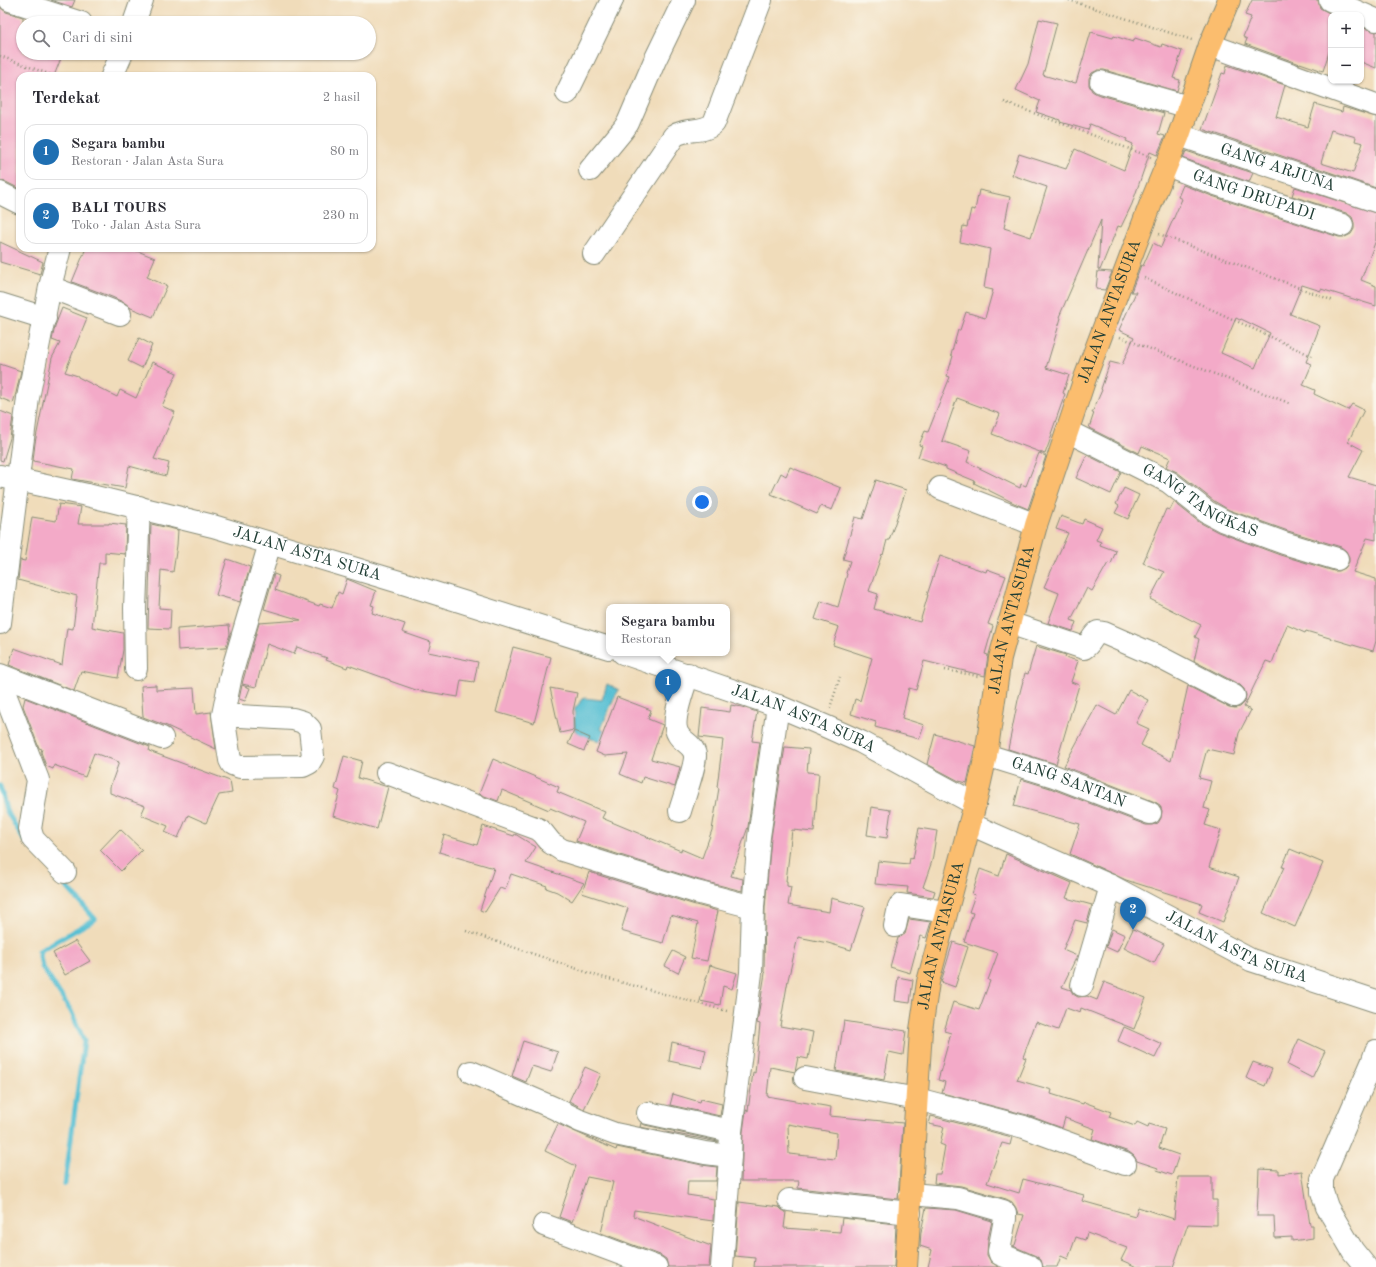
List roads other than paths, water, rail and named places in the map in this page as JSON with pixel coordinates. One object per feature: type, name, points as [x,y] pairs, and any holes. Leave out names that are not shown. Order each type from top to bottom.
[{"type":"main road","name":"JALAN ANTASURA","points":[[906,1267],[921,1030],[928,982],[973,814],[986,755],[996,680],[1009,623],[1036,525],[1085,378],[1141,228],[1179,135],[1210,45],[1229,0]]},
{"type":"street","points":[[10,0],[60,16]]},
{"type":"street","points":[[136,16],[142,0]]},
{"type":"street","points":[[567,93],[612,0]]},
{"type":"street","points":[[590,170],[628,122],[655,60],[684,0]]},
{"type":"street","points":[[594,254],[674,136],[684,130],[705,129],[714,123],[761,0]]},
{"type":"street","points":[[1330,0],[1376,20]]},
{"type":"street","points":[[1210,45],[1376,105]]},
{"type":"street","points":[[114,72],[119,60]]},
{"type":"street","points":[[1101,82],[1189,107]]},
{"type":"street","name":"GANG ARJUNA","points":[[1179,135],[1376,201]]},
{"type":"street","name":"GANG DRUPADI","points":[[1167,165],[1216,184],[1342,225]]},
{"type":"street","points":[[0,193],[16,201]]},
{"type":"street","points":[[1,615],[9,478],[28,398],[50,287],[59,252]]},
{"type":"street","points":[[50,287],[120,314]]},
{"type":"street","points":[[0,304],[45,318]]},
{"type":"street","name":"GANG TANGKAS","points":[[1068,431],[1169,482],[1207,512],[1224,521],[1284,543],[1337,560]]},
{"type":"street","name":"JALAN ASTA SURA","points":[[9,478],[87,494],[213,526],[406,584],[606,647]]},
{"type":"street","points":[[940,488],[1036,525]]},
{"type":"street","points":[[136,669],[135,608],[139,507]]},
{"type":"street","points":[[223,715],[231,675],[270,543]]},
{"type":"street","points":[[1009,623],[1084,648],[1088,646],[1095,634],[1098,632],[1104,633],[1161,658],[1234,696]]},
{"type":"street","name":"JALAN ASTA SURA","points":[[632,656],[778,706],[861,742],[949,788],[973,814],[1251,960],[1376,1001]]},
{"type":"street","points":[[680,811],[695,755],[690,744],[678,735],[675,721],[688,674]]},
{"type":"street","points":[[0,675],[162,738]]},
{"type":"street","points":[[0,681],[38,780],[30,829],[31,834],[33,839],[65,872]]},
{"type":"street","points":[[722,1267],[730,1156],[730,1131],[751,973],[753,907],[759,837],[778,706]]},
{"type":"street","name":"GANG SANTAN","points":[[986,755],[1054,776],[1150,813]]},
{"type":"street","points":[[387,773],[538,829],[551,843],[562,850],[696,892],[753,907]]},
{"type":"street","points":[[1082,985],[1110,886]]},
{"type":"street","points":[[895,926],[899,907],[901,905],[946,912]]},
{"type":"street","points":[[1366,1267],[1353,1251],[1327,1207],[1322,1192],[1322,1179],[1372,1063],[1376,1050]]},
{"type":"street","points":[[471,1072],[603,1130],[639,1140],[705,1153],[730,1156]]},
{"type":"street","points":[[805,1078],[917,1099],[1024,1127],[1125,1164]]},
{"type":"street","points":[[648,1113],[730,1131]]},
{"type":"street","points":[[789,1200],[910,1203],[958,1198],[1003,1211],[1005,1213],[1005,1218],[999,1251],[1000,1254],[1031,1267]]},
{"type":"street","points":[[544,1225],[656,1267]]},
{"type":"water","points":[[607,684],[619,690],[601,729],[608,734],[601,741],[579,736],[574,728],[575,708],[584,698],[602,700]]},
{"type":"waterway","points":[[0,786],[6,810],[24,840]]},
{"type":"waterway","points":[[59,878],[95,919],[39,951],[42,967],[71,1011],[84,1041],[65,1184]]},
{"type":"place","name":"Segara bambu","points":[[668,702]]},
{"type":"place","name":"BALI TOURS","points":[[1133,930]]}]
